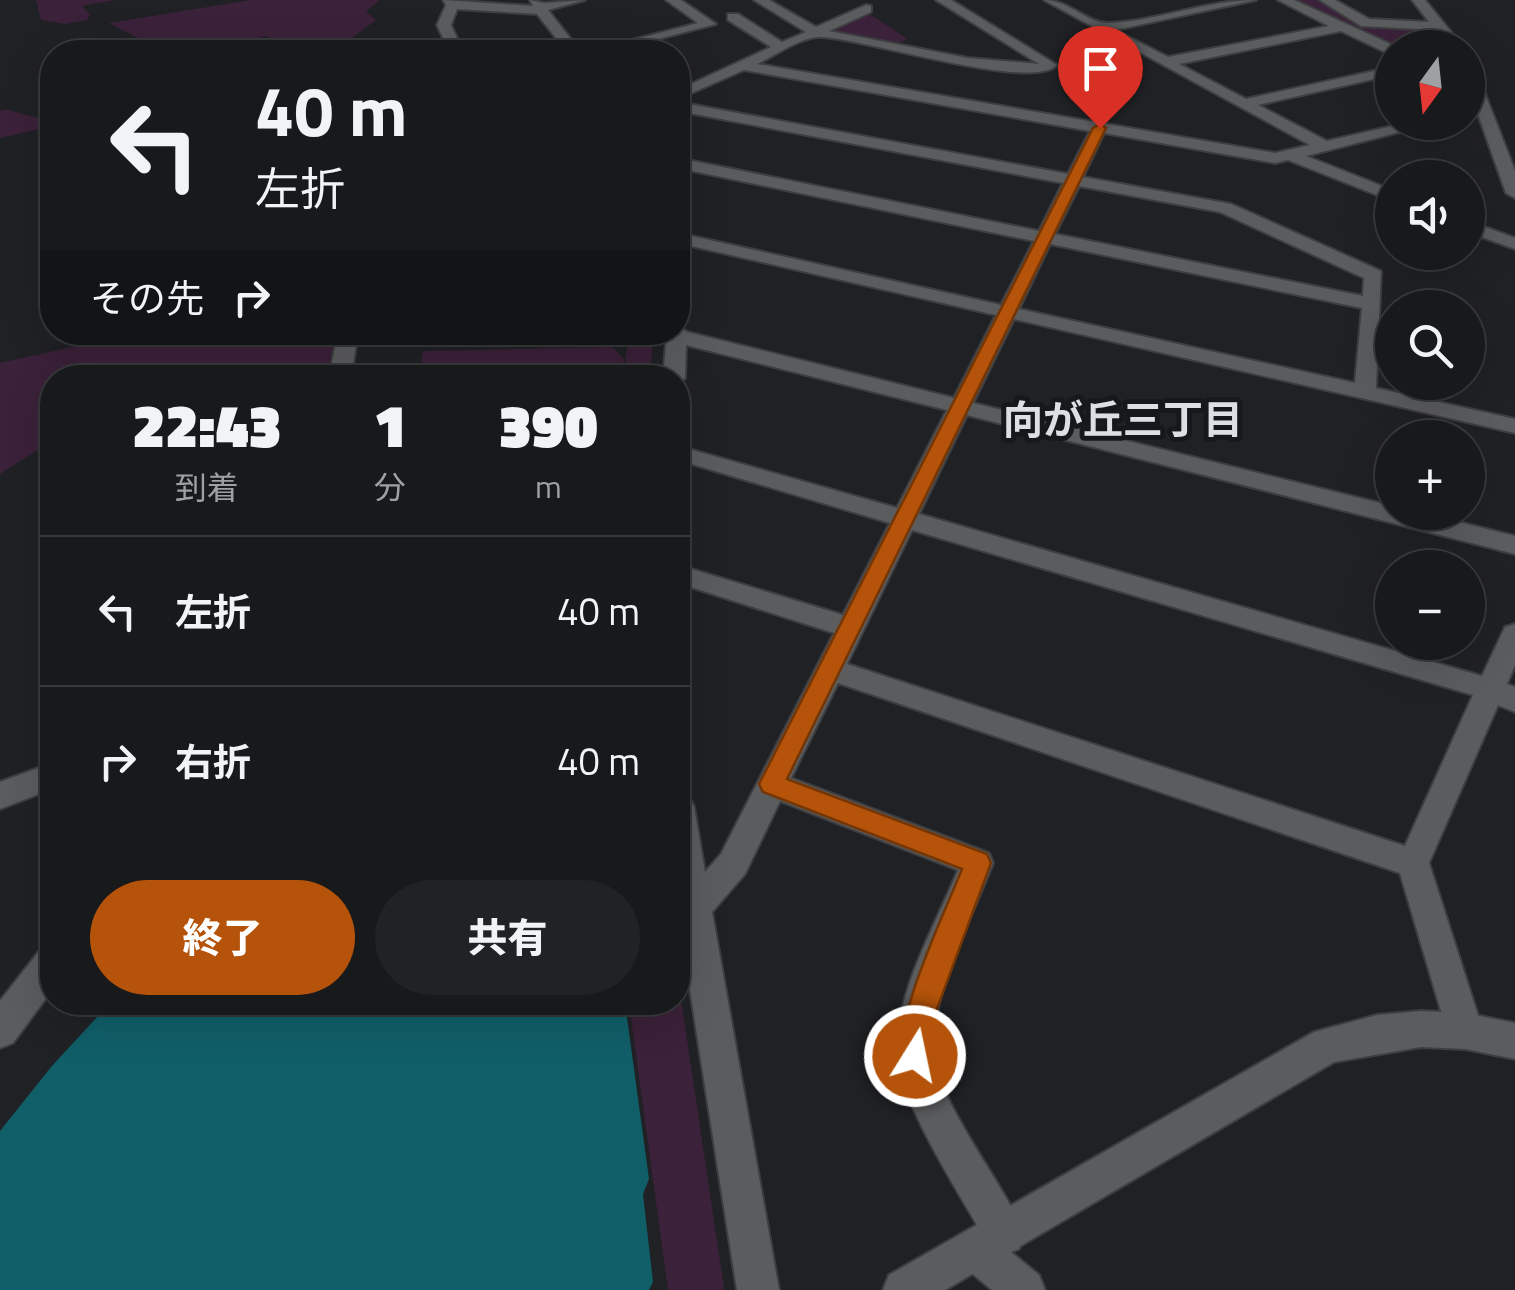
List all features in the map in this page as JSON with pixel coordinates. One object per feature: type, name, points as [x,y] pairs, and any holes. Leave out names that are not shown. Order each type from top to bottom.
[{"type":"street","points":[[450,40],[444,25],[450,2],[538,6],[579,0]]},
{"type":"street","points":[[643,40],[709,24],[672,0]]},
{"type":"street","points":[[760,0],[816,32],[968,62],[1045,69],[1050,65],[942,0]]},
{"type":"street","points":[[1050,0],[1327,148]]},
{"type":"street","points":[[1102,28],[1250,0]]},
{"type":"street","points":[[1284,0],[1375,42]]},
{"type":"street","points":[[1326,0],[1366,23],[1442,26]]},
{"type":"street","points":[[1418,0],[1445,30]]},
{"type":"street","points":[[690,90],[816,32],[860,4],[881,19]]},
{"type":"street","points":[[538,6],[565,40]]},
{"type":"street","points":[[732,17],[782,48]]},
{"type":"street","points":[[1166,62],[1342,26]]},
{"type":"street","points":[[896,29],[923,52]]},
{"type":"street","points":[[743,66],[1275,158],[1375,136]]},
{"type":"street","points":[[1244,104],[1375,75]]},
{"type":"street","points":[[690,108],[1225,208],[1374,275],[1365,391]]},
{"type":"street","points":[[692,910],[732,864],[1100,128]]},
{"type":"street","points":[[1485,132],[1515,193]]},
{"type":"street","points":[[1290,154],[1375,189]]},
{"type":"street","points":[[690,165],[1372,304]]},
{"type":"street","points":[[1485,233],[1515,244]]},
{"type":"street","points":[[690,241],[1515,426]]},
{"type":"street","points":[[690,337],[1515,545]]},
{"type":"street","points":[[690,457],[1503,694]]},
{"type":"street","points":[[690,578],[851,628]]},
{"type":"street","points":[[1464,1028],[1414,862],[1503,694],[1515,634]]},
{"type":"street","points":[[830,669],[1414,862]]},
{"type":"street","points":[[0,796],[40,781]]},
{"type":"street","points":[[772,784],[978,863],[920,1017],[915,1056],[991,1242],[1024,1290]]},
{"type":"street","points":[[690,895],[758,1290]]},
{"type":"street","points":[[0,1030],[40,978]]},
{"type":"street","points":[[904,1290],[1328,1045],[1386,1029],[1464,1028],[1515,1041]]},
{"type":"shaded area","points":[[36,0],[115,0],[82,6],[90,15],[87,20],[65,24],[41,20]]},
{"type":"shaded area","points":[[251,0],[380,0],[366,11],[376,20],[349,40],[278,40],[265,36],[252,40],[142,40],[109,23]]},
{"type":"shaded area","points":[[1291,0],[1321,0],[1365,24],[1437,30],[1375,30],[1375,39]]},
{"type":"shaded area","points":[[859,14],[871,15],[908,39],[898,43],[834,32],[830,27]]},
{"type":"shaded area","points":[[0,111],[40,119],[40,129],[0,138]]},
{"type":"shaded area","points":[[81,345],[335,345],[331,365],[40,365],[40,448],[0,474],[0,363]]},
{"type":"shaded area","points":[[627,345],[653,345],[651,365],[625,365]]},
{"type":"shaded area","points":[[612,347],[624,359],[623,365],[421,365],[423,351]]},
{"type":"shaded area","points":[[631,1015],[683,1015],[724,1288],[668,1290]]},
{"type":"water","points":[[99,1015],[627,1015],[649,1179],[643,1194],[653,1282],[649,1290],[0,1290],[0,1131]]},
{"type":"district","name":"向が丘三丁目","points":[[1123,419]]},
{"type":"route","points":[[915,1056],[920,1017],[978,863],[772,784],[1100,128]]}]
